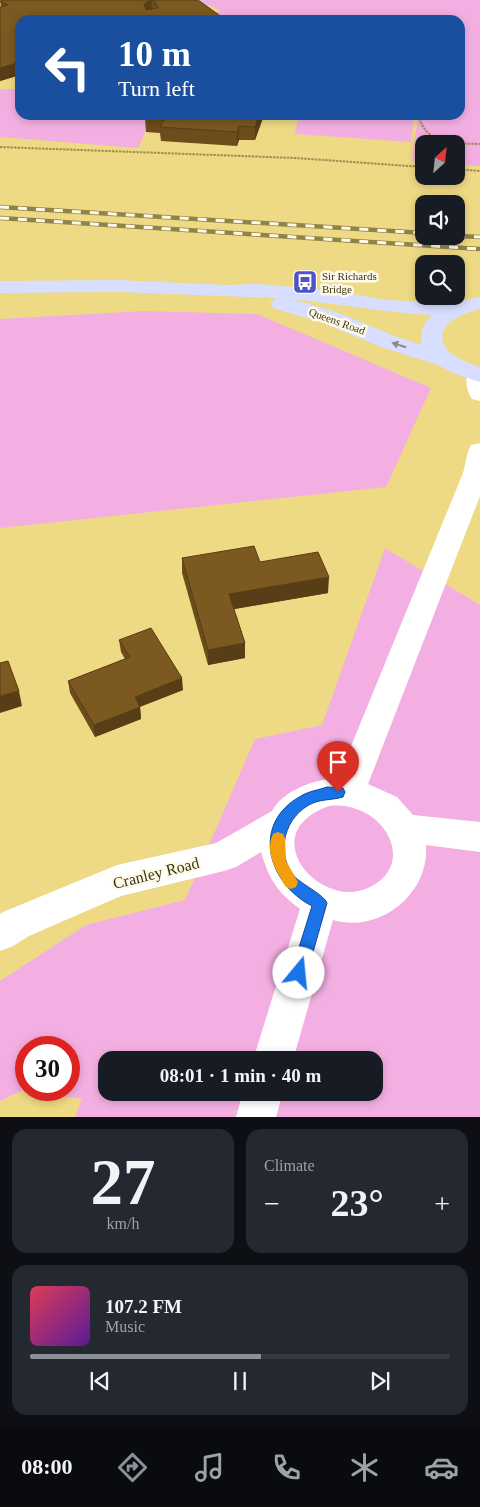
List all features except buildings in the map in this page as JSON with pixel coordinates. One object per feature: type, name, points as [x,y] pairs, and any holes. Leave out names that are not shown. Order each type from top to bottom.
[{"type":"main road","name":"Queens Road","points":[[0,287],[127,286],[226,291],[260,290],[306,293],[386,306],[454,310]]},
{"type":"main road","name":"Queens Road","points":[[226,291],[298,308],[389,342],[446,360],[479,381]]},
{"type":"main road","points":[[446,360],[434,348],[431,336],[440,317],[454,310],[480,303]]},
{"type":"street","points":[[349,792],[479,466]]},
{"type":"street","points":[[349,792],[373,799],[391,811],[404,828],[411,852],[407,872],[396,889],[378,902],[354,908],[320,903],[307,896],[289,881],[279,862],[277,842],[282,822],[290,812],[306,800],[327,793],[349,792]]},
{"type":"street","name":"Cranley Road","points":[[0,934],[16,924],[117,881],[224,856],[282,822]]},
{"type":"street","points":[[404,828],[480,837]]},
{"type":"street","points":[[276,1051],[320,903]]},
{"type":"street","points":[[256,1117],[260,1101]]},
{"type":"path","points":[[419,120],[419,124],[426,133],[440,142],[480,144]]},
{"type":"path","points":[[0,148],[295,158],[415,166]]},
{"type":"path","points":[[465,170],[480,171]]},
{"type":"shaded area","points":[[196,0],[480,0],[480,166],[465,165],[465,135],[415,135],[417,120],[465,120],[465,15],[209,15],[221,11]]},
{"type":"shaded area","points":[[0,89],[15,89],[15,120],[151,120],[138,148],[0,137]]},
{"type":"shaded area","points":[[298,120],[413,120],[411,142],[295,134]]},
{"type":"shaded area","points":[[415,138],[415,161],[412,161]]},
{"type":"shaded area","points":[[144,311],[257,314],[431,388],[386,487],[0,528],[0,319]]},
{"type":"shaded area","points":[[385,548],[480,605],[480,1117],[75,1117],[82,1099],[80,1099],[80,1036],[15,1036],[15,1094],[0,1101],[0,981],[86,925],[185,900],[255,739],[322,725]]},
{"type":"railway","points":[[0,207],[415,232]]},
{"type":"railway","points":[[0,218],[480,249]]},
{"type":"railway","points":[[465,236],[480,237]]},
{"type":"slow traffic","points":[[278,838],[279,862],[291,882]]},
{"type":"place","name":"Sir Richards Bridge","points":[[305,282]]},
{"type":"route","points":[[299,973],[320,903],[307,896],[289,881],[279,862],[277,842],[282,822],[290,812],[306,800],[327,793],[338,792]]}]
